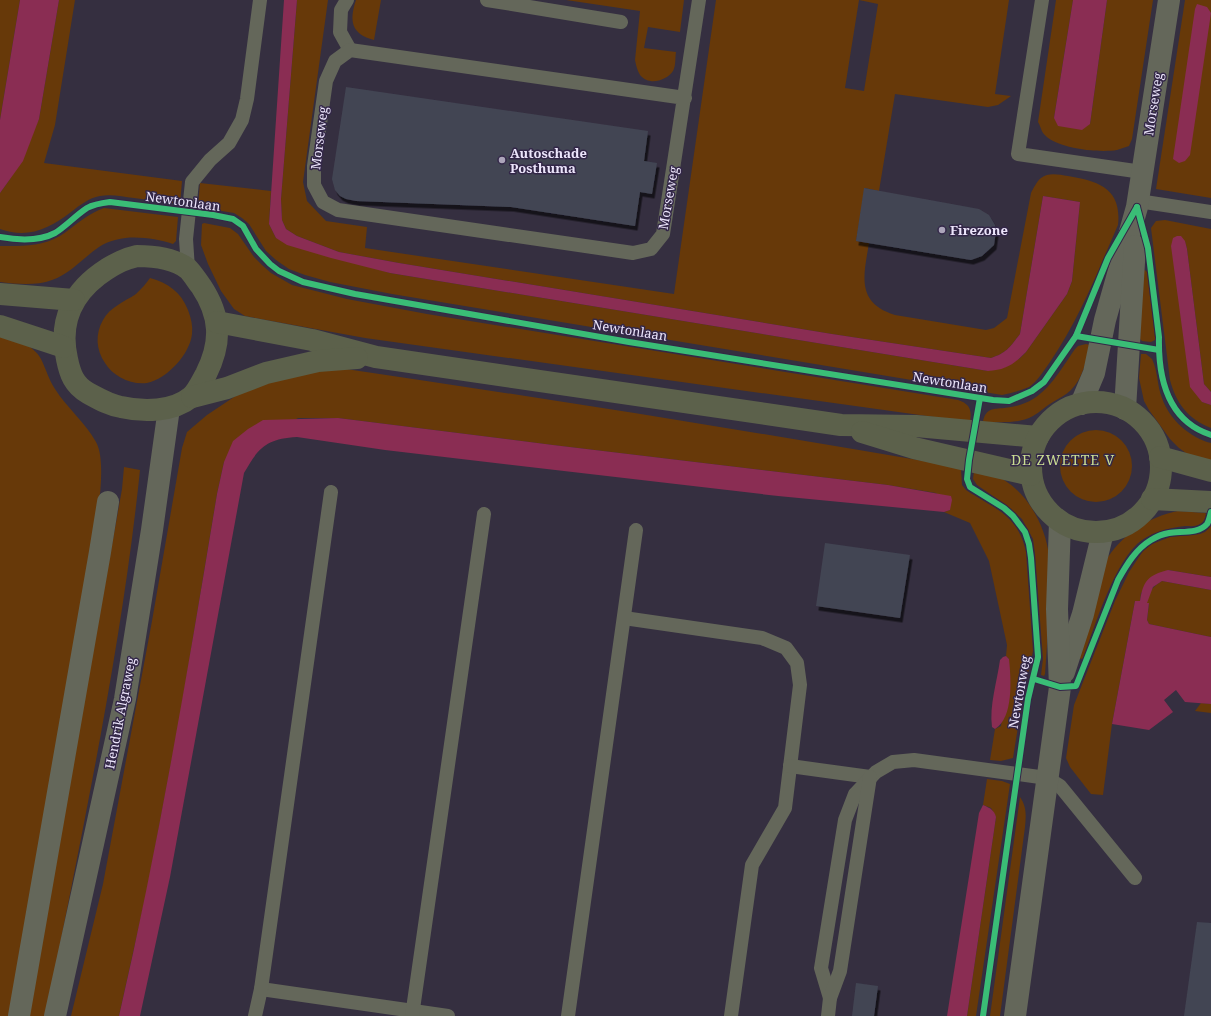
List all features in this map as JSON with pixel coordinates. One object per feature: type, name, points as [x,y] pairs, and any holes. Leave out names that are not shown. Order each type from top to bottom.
[{"type":"street","name":"Morseweg","points":[[1081,404],[1094,373],[1105,320],[1137,204],[1169,0]]},
{"type":"street","name":"Morseweg","points":[[1125,409],[1137,204]]},
{"type":"street","points":[[192,397],[210,365],[216,344],[217,322],[210,300],[188,269],[171,260],[154,256],[137,256],[124,259],[89,282],[74,300],[68,314],[64,330],[64,347],[68,365],[74,380],[80,388],[104,401],[121,407],[144,409],[169,408],[192,397],[227,388],[266,373],[318,361],[376,357]]},
{"type":"street","points":[[0,294],[74,300]]},
{"type":"street","points":[[217,322],[312,340],[376,357],[841,425],[916,426],[1038,437]]},
{"type":"street","points":[[0,326],[64,347]]},
{"type":"street","points":[[1104,403],[1125,409],[1142,421],[1154,438],[1160,457],[1160,478],[1152,499],[1140,515],[1123,527],[1103,532],[1080,531],[1060,522],[1046,509],[1036,493],[1031,475],[1032,456],[1038,437],[1048,422],[1063,411],[1081,404],[1104,403]]},
{"type":"street","name":"Hendrik Algraweg","points":[[55,1016],[125,699],[152,530],[169,408]]},
{"type":"street","points":[[841,425],[914,448],[1031,475]]},
{"type":"street","points":[[1160,457],[1211,470]]},
{"type":"street","points":[[1152,499],[1211,502]]},
{"type":"street","points":[[19,1016],[108,502]]},
{"type":"street","points":[[1060,522],[1057,609],[1060,687]]},
{"type":"street","points":[[1015,1016],[1060,687],[1083,614],[1103,532]]},
{"type":"lane","points":[[188,269],[186,239],[192,182],[210,160],[229,143],[242,120],[247,99],[260,0]]},
{"type":"lane","points":[[347,0],[341,10],[340,32],[350,50],[685,98]]},
{"type":"lane","points":[[487,0],[620,22]]},
{"type":"lane","name":"Morseweg","points":[[350,50],[334,61],[326,81],[314,166],[314,185],[323,202],[338,210],[633,254],[651,249],[663,234],[699,0]]},
{"type":"lane","points":[[1042,0],[1018,154],[1142,172]]},
{"type":"lane","points":[[1137,204],[1211,212]]},
{"type":"lane","points":[[255,1016],[261,989],[332,492]]},
{"type":"lane","points":[[413,1014],[484,514]]},
{"type":"lane","points":[[568,1016],[636,530]]},
{"type":"lane","points":[[624,618],[762,638],[786,648],[797,663],[800,685],[785,808],[752,865],[731,1016]]},
{"type":"lane","points":[[830,998],[821,968],[845,820],[855,794],[870,777],[893,762],[914,760],[1047,778],[1060,786],[1135,878]]},
{"type":"lane","points":[[790,766],[870,777]]},
{"type":"lane","points":[[828,1016],[830,998],[840,971],[870,777]]},
{"type":"lane","points":[[261,989],[413,1014],[448,1016]]},
{"type":"shaded area","points":[[0,0],[20,0],[0,120]]},
{"type":"shaded area","points":[[20,0],[59,0],[39,119],[23,161],[0,193],[0,120]]},
{"type":"shaded area","points":[[59,0],[75,0],[55,125],[44,163],[182,181],[180,204],[109,195],[100,196],[88,200],[55,223],[38,231],[20,233],[0,229],[0,193],[10,179],[39,119]]},
{"type":"shaded area","points":[[284,0],[297,0],[281,199],[282,220],[286,229],[297,236],[339,252],[832,334],[991,358],[1005,352],[1020,334],[1043,196],[1080,202],[1072,281],[1067,294],[1026,352],[1018,360],[1005,368],[988,371],[390,273],[287,245],[276,238],[269,224]]},
{"type":"shaded area","points":[[297,0],[328,0],[303,182],[307,201],[326,221],[367,227],[365,248],[674,294],[716,0],[859,0],[1009,0],[995,94],[1011,96],[998,105],[988,107],[895,94],[879,191],[865,188],[856,241],[869,243],[864,276],[868,295],[873,303],[882,310],[895,315],[986,330],[994,328],[1007,318],[1031,193],[1040,179],[1047,175],[1051,174],[1079,178],[1098,184],[1106,189],[1112,195],[1116,203],[1118,225],[1079,312],[1050,362],[1032,385],[1019,391],[1002,395],[392,294],[330,282],[289,269],[276,260],[266,251],[249,224],[234,213],[198,207],[200,183],[271,191],[269,224],[276,238],[390,273],[988,371],[1019,359],[1026,352],[1067,294],[1072,281],[1080,202],[1043,196],[1020,334],[1005,352],[991,358],[832,334],[339,252],[297,236],[286,229],[282,220],[281,199]],"holes":[[[859,0],[878,4],[864,91],[845,88]]]},
{"type":"shaded area","points":[[356,0],[381,0],[374,40],[360,34],[354,26],[353,14]]},
{"type":"shaded area","points":[[566,0],[684,0],[680,32],[648,27],[644,48],[676,52],[673,71],[662,80],[657,81],[648,80],[640,75],[635,60],[640,11]]},
{"type":"shaded area","points":[[1056,0],[1073,0],[1054,118],[1090,124],[1107,0],[1153,0],[1132,139],[1129,146],[1109,151],[1078,149],[1057,143],[1042,132],[1038,122]]},
{"type":"shaded area","points":[[1073,0],[1107,0],[1090,124],[1082,130],[1058,126],[1054,118]]},
{"type":"shaded area","points":[[1185,0],[1211,0],[1211,198],[1156,189]]},
{"type":"shaded area","points":[[1197,4],[1207,7],[1211,13],[1190,155],[1185,161],[1179,163],[1173,159],[1195,9]]},
{"type":"shaded area","points":[[104,208],[178,217],[176,241],[173,244],[145,238],[126,238],[117,240],[99,247],[71,270],[52,280],[33,284],[0,282],[0,246],[31,245],[53,240],[87,217]]},
{"type":"shaded area","points":[[1165,220],[1211,229],[1211,392],[1204,384],[1185,241],[1202,402],[1211,405],[1211,428],[1196,420],[1184,409],[1176,396],[1170,380],[1151,228],[1156,221]]},
{"type":"shaded area","points":[[204,223],[230,228],[238,234],[254,257],[262,265],[271,273],[292,285],[347,299],[427,314],[958,400],[968,406],[971,414],[970,422],[365,338],[245,316],[234,309],[221,291],[208,264],[201,245],[202,224]]},
{"type":"shaded area","points":[[1181,236],[1185,241],[1187,249],[1204,384],[1211,392],[1211,405],[1202,402],[1190,387],[1171,246],[1173,238]]},
{"type":"shaded area","points":[[1145,270],[1147,272],[1155,337],[1155,340],[1151,342],[1142,341],[1140,339],[1143,271]]},
{"type":"shaded area","points":[[150,278],[173,289],[182,298],[190,316],[192,334],[187,350],[170,371],[155,381],[147,383],[134,383],[117,376],[108,368],[98,347],[98,336],[100,325],[106,315],[118,305],[136,294]]},
{"type":"shaded area","points":[[0,335],[23,343],[38,354],[55,389],[92,435],[96,442],[101,464],[100,494],[94,539],[10,1016],[0,1016]]},
{"type":"shaded area","points":[[1086,344],[1090,345],[1084,369],[1075,385],[1067,393],[1028,419],[1010,422],[983,421],[984,417],[990,410],[1020,405],[1041,394],[1059,373],[1075,349],[1078,346]]},
{"type":"shaded area","points":[[1141,354],[1146,354],[1152,359],[1159,389],[1165,406],[1175,420],[1195,437],[1211,443],[1211,461],[1190,456],[1179,448],[1170,439],[1149,410],[1144,401],[1139,378]]},
{"type":"shaded area","points":[[346,369],[653,416],[959,467],[961,469],[962,485],[966,490],[1004,514],[1011,521],[1022,539],[1026,552],[1033,651],[1025,683],[1013,758],[1001,761],[990,760],[995,729],[1001,726],[1009,659],[1006,656],[1007,645],[989,561],[970,523],[944,512],[950,510],[936,493],[888,485],[338,418],[298,418],[224,462],[217,494],[179,722],[147,890],[119,1016],[71,1016],[103,884],[152,621],[182,448],[187,432],[207,415],[243,391],[280,378],[318,370]]},
{"type":"shaded area","points":[[338,418],[888,485],[951,496],[952,500],[950,510],[944,512],[778,496],[385,450],[297,437],[278,440],[264,446],[254,457],[244,473],[170,877],[140,1016],[119,1016],[134,951],[160,821],[217,494],[224,462],[233,441],[248,429],[263,420]]},
{"type":"shaded area","points":[[1096,430],[1116,436],[1126,446],[1132,466],[1126,486],[1116,496],[1096,502],[1076,496],[1066,486],[1060,466],[1066,446],[1076,436]]},
{"type":"shaded area","points":[[124,467],[140,470],[132,539],[111,676],[46,1016],[28,1016],[122,489]]},
{"type":"shaded area","points":[[974,471],[1001,478],[1013,486],[1035,513],[1044,534],[1049,556],[1047,645],[1044,676],[1041,675],[1043,659],[1033,539],[1022,519],[1009,507],[977,485],[973,479]]},
{"type":"shaded area","points":[[1178,511],[1206,514],[1203,521],[1198,525],[1185,526],[1157,532],[1142,540],[1132,549],[1123,562],[1107,594],[1083,658],[1079,658],[1105,562],[1119,543],[1136,529],[1156,518]]},
{"type":"shaded area","points":[[1211,526],[1211,577],[1168,570],[1141,593],[1140,601],[1135,601],[1112,724],[1103,795],[1091,794],[1070,767],[1066,758],[1074,705],[1115,601],[1129,572],[1143,551],[1152,544],[1170,537],[1200,534],[1205,532]]},
{"type":"shaded area","points":[[1168,570],[1211,577],[1211,590],[1162,581],[1153,587],[1147,603],[1149,603],[1147,620],[1149,624],[1211,637],[1211,704],[1185,702],[1176,690],[1164,700],[1173,712],[1149,730],[1112,724],[1135,601],[1140,601],[1143,588],[1151,577]]},
{"type":"shaded area","points":[[1162,581],[1211,590],[1211,637],[1149,624],[1147,620],[1149,604],[1146,603],[1151,590]]},
{"type":"shaded area","points":[[1006,656],[1009,659],[1010,697],[1005,716],[1001,724],[995,729],[992,727],[991,719],[992,702],[1000,660]]},
{"type":"shaded area","points":[[1201,703],[1211,704],[1211,713],[1195,711]]},
{"type":"shaded area","points":[[987,779],[1002,781],[1010,784],[976,1016],[967,1016],[996,817],[991,808],[983,805]]},
{"type":"shaded area","points":[[1020,797],[1025,808],[1025,827],[1000,1016],[990,1016]]},
{"type":"shaded area","points":[[983,805],[988,807],[996,817],[967,1016],[947,1016],[979,813]]},
{"type":"building","points":[[346,87],[648,131],[644,161],[657,163],[652,194],[640,192],[635,226],[511,207],[356,201],[346,199],[340,196],[335,190],[332,179]]},
{"type":"building","points":[[864,188],[979,209],[989,215],[995,225],[996,231],[994,245],[982,256],[971,260],[856,241]]},
{"type":"building","points":[[825,543],[910,555],[900,618],[816,606]]},
{"type":"building","points":[[1197,922],[1211,923],[1211,1016],[1184,1016]]},
{"type":"building","points":[[856,983],[878,986],[874,1016],[852,1016]]},
{"type":"cycle path","name":"Newtonlaan","points":[[0,237],[28,240],[42,238],[55,233],[87,208],[110,202],[213,215],[233,219],[243,226],[256,249],[270,264],[279,271],[303,282],[355,294],[629,342],[993,400],[1009,401],[1032,391],[1044,382],[1076,336],[1159,350]]},
{"type":"cycle path","points":[[1137,207],[1148,248],[1159,337],[1161,368],[1168,396],[1175,409],[1185,420],[1196,428],[1211,435]]},
{"type":"cycle path","points":[[1076,336],[1108,258],[1137,207]]},
{"type":"cycle path","name":"Newtonlaan","points":[[980,398],[967,479],[970,487],[1004,508],[1013,516],[1025,532],[1031,558],[1038,657],[1028,699],[983,1016]]},
{"type":"cycle path","name":"Newtonweg","points":[[1034,679],[1060,687],[1076,686],[1118,580],[1132,557],[1151,540],[1164,534],[1189,532],[1204,527],[1208,523],[1211,512]]},
{"type":"place","name":"Autoschade Posthuma","points":[[502,160]]},
{"type":"place","name":"Firezone","points":[[942,230]]},
{"type":"district","name":"DE ZWETTE V","points":[[1063,460]]}]
